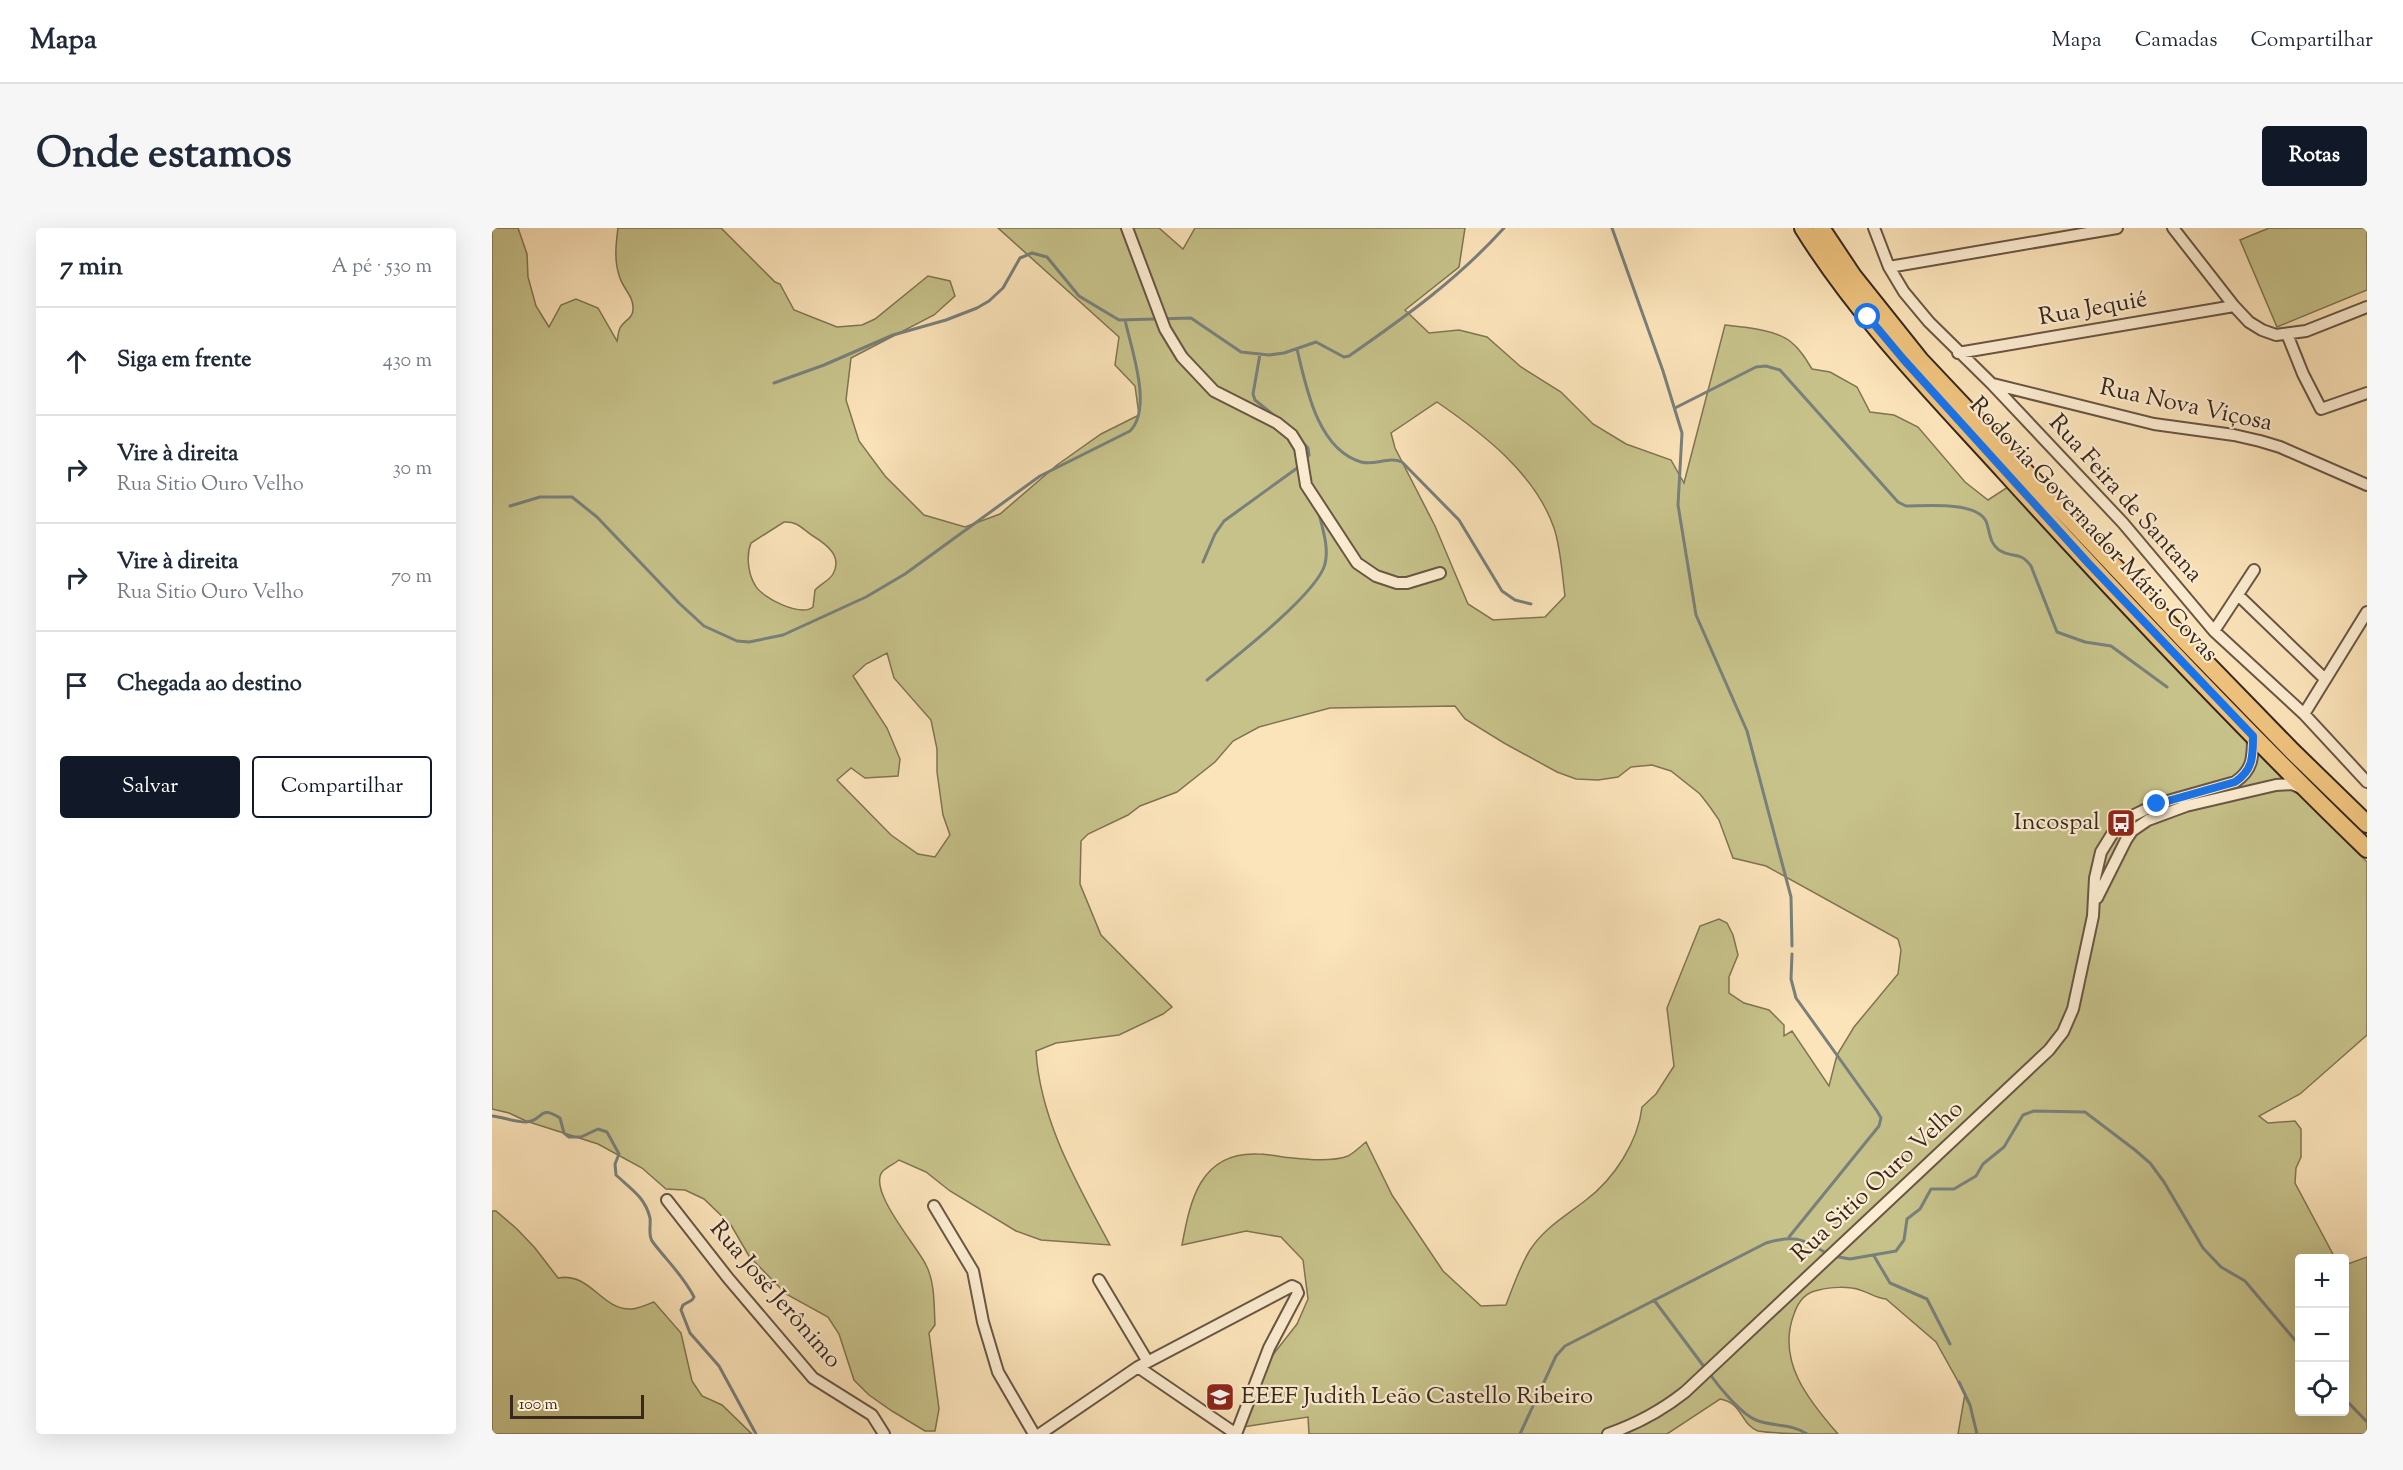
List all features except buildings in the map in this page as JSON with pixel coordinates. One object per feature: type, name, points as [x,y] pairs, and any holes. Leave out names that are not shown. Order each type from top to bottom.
[{"type":"main road","name":"Rodovia Governador Mário Covas","points":[[1803,228],[1827,264],[1904,360],[2089,564],[2253,736],[2367,849]]},
{"type":"main road","name":"Rodovia Governador Mário Covas","points":[[1821,228],[1853,276],[1920,360],[2185,641],[2292,752],[2367,824]]},
{"type":"street","points":[[1127,228],[1165,329],[1182,357],[1214,391],[1277,423],[1292,435],[1300,448],[1306,485],[1358,563],[1376,576],[1397,583],[1407,583],[1440,573]]},
{"type":"street","name":"Rua Feira de Santana","points":[[1874,228],[1889,267],[1904,292],[1958,352],[1992,384],[2123,523],[2214,631],[2304,714],[2367,782]]},
{"type":"street","points":[[1889,267],[2117,228]]},
{"type":"street","points":[[2173,228],[2234,306],[2249,322],[2262,330],[2276,335],[2287,334],[2324,325],[2367,307]]},
{"type":"street","name":"Rua Jequié","points":[[1958,352],[2234,306]]},
{"type":"street","points":[[2287,334],[2320,409],[2367,393]]},
{"type":"street","name":"Rua Nova Viçosa","points":[[1992,384],[2154,424],[2234,435],[2260,441],[2280,447],[2367,485]]},
{"type":"street","points":[[2214,631],[2254,570]]},
{"type":"street","points":[[2239,596],[2325,679]]},
{"type":"street","points":[[2304,714],[2367,612]]},
{"type":"street","name":"Rua Sitio Ouro Velho","points":[[1608,1434],[1638,1423],[1661,1411],[1685,1392],[2049,1050],[2062,1032],[2073,1009],[2095,901],[2095,878],[2100,852],[2114,831],[2130,817],[2157,804],[2235,782],[2245,776],[2253,760],[2253,736]]},
{"type":"street","name":"Rua Sitio Ouro Velho","points":[[2095,901],[2126,840],[2132,831],[2148,819],[2186,806],[2266,787],[2285,784],[2308,790]]},
{"type":"street","name":"Rua José Jerônimo","points":[[667,1200],[728,1278],[813,1378],[872,1415],[884,1434]]},
{"type":"street","points":[[934,1206],[973,1271],[983,1322],[998,1372],[1034,1434]]},
{"type":"street","points":[[1040,1434],[1143,1365],[1292,1286],[1298,1293],[1269,1348],[1236,1434],[1143,1365],[1099,1280]]},
{"type":"shaded area","points":[[492,228],[518,228],[527,254],[528,277],[536,306],[549,327],[561,305],[576,299],[598,308],[617,341],[620,328],[632,315],[633,309],[632,300],[617,269],[618,228],[721,228],[775,282],[780,284],[794,310],[837,327],[862,325],[875,319],[928,276],[950,281],[955,296],[934,315],[851,358],[846,400],[859,441],[885,476],[924,515],[965,527],[1000,514],[1057,465],[1101,434],[1139,415],[1135,386],[1115,365],[1119,337],[998,228],[1159,228],[1183,249],[1195,228],[1465,228],[1459,267],[1405,310],[1429,333],[1459,330],[1487,337],[1521,367],[1561,392],[1593,424],[1626,444],[1671,460],[1684,483],[1725,325],[1760,330],[1785,338],[1797,348],[1812,369],[1830,372],[1857,387],[1870,412],[1894,415],[1918,427],[1965,482],[1988,500],[2011,485],[2367,862],[2367,1035],[2300,1094],[2259,1116],[2268,1123],[2295,1121],[2301,1129],[2301,1157],[2296,1168],[2295,1183],[2333,1254],[2295,1254],[2295,1416],[2349,1416],[2349,1264],[2367,1257],[2367,1434],[1958,1434],[1965,1394],[1936,1342],[1886,1299],[1864,1291],[1840,1287],[1814,1291],[1803,1298],[1794,1314],[1789,1348],[1798,1379],[1816,1408],[1838,1434],[1758,1431],[1748,1424],[1733,1405],[1720,1399],[1667,1434],[1309,1434],[1308,1417],[1236,1428],[1268,1361],[1297,1324],[1308,1299],[1303,1260],[1281,1237],[1246,1231],[1182,1245],[1194,1196],[1210,1170],[1222,1161],[1257,1154],[1321,1160],[1335,1159],[1348,1156],[1366,1142],[1392,1195],[1443,1271],[1481,1306],[1506,1305],[1520,1270],[1536,1242],[1549,1228],[1596,1191],[1615,1171],[1636,1133],[1642,1107],[1656,1094],[1674,1066],[1667,1008],[1700,926],[1719,919],[1727,923],[1738,955],[1729,977],[1729,993],[1744,1003],[1769,1010],[1784,1025],[1784,1036],[1792,1031],[1829,1086],[1837,1055],[1854,1027],[1898,974],[1901,950],[1898,939],[1766,866],[1733,858],[1719,820],[1710,807],[1700,794],[1671,771],[1652,765],[1631,767],[1618,777],[1598,780],[1576,779],[1557,772],[1504,743],[1465,719],[1455,706],[1330,708],[1259,727],[1233,741],[1215,762],[1177,792],[1140,806],[1128,815],[1088,834],[1081,841],[1080,884],[1101,935],[1172,1007],[1163,1014],[1119,1035],[1056,1043],[1036,1051],[1045,1102],[1062,1152],[1110,1245],[1041,1240],[1016,1231],[950,1191],[926,1172],[899,1160],[883,1171],[880,1179],[881,1191],[895,1218],[926,1265],[934,1294],[935,1325],[929,1333],[939,1409],[935,1431],[925,1431],[892,1411],[869,1395],[854,1380],[839,1334],[828,1317],[786,1294],[749,1256],[731,1225],[704,1199],[685,1190],[666,1189],[642,1168],[598,1144],[526,1121],[509,1113],[492,1109]],"holes":[[[1437,402],[1472,427],[1505,456],[1534,489],[1554,528],[1565,596],[1545,617],[1493,620],[1468,604],[1435,526],[1395,448],[1391,433]],[[784,522],[800,526],[828,547],[836,562],[833,574],[815,590],[813,607],[807,609],[791,608],[765,595],[755,585],[749,570],[748,559],[751,543]],[[887,653],[894,678],[931,720],[937,749],[937,772],[943,815],[950,835],[935,857],[918,854],[891,835],[837,780],[851,768],[865,778],[898,776],[900,759],[887,728],[853,676],[866,664]]]},
{"type":"shaded area","points":[[2269,228],[2367,228],[2367,290],[2277,327],[2240,240]]},
{"type":"shaded area","points":[[492,1211],[496,1211],[517,1229],[558,1278],[579,1280],[621,1308],[634,1309],[654,1302],[681,1333],[692,1381],[702,1396],[722,1405],[752,1434],[492,1434]]},
{"type":"waterway","points":[[774,383],[824,365],[893,335],[946,320],[977,308],[1003,288],[1020,258],[1032,253],[1047,257],[1079,296],[1119,320],[1191,318],[1241,352],[1269,355],[1284,353],[1316,342],[1344,357],[1349,356],[1450,281],[1504,228]]},
{"type":"waterway","points":[[1612,228],[1663,371],[1682,433],[1678,505],[1696,615],[1747,731],[1791,897],[1792,946]]},
{"type":"waterway","points":[[510,506],[540,497],[572,497],[597,517],[704,626],[737,641],[749,642],[783,635],[866,597],[905,574],[1040,476],[1130,431],[1137,421],[1140,393],[1125,320]]},
{"type":"waterway","points":[[1297,349],[1316,414],[1334,444],[1346,455],[1361,462],[1392,460],[1402,462],[1459,520],[1502,591],[1515,600],[1531,604]]},
{"type":"waterway","points":[[1260,354],[1253,394],[1255,400],[1276,417]]},
{"type":"waterway","points":[[1675,408],[1756,367],[1766,366],[1780,370],[1898,502],[1906,506],[1961,507],[1980,515],[1986,521],[1996,547],[2004,553],[2023,558],[2031,566],[2057,632],[2085,642],[2111,646],[2167,687]]},
{"type":"waterway","points":[[1300,440],[1308,448],[1309,455],[1306,459]]},
{"type":"waterway","points":[[1203,562],[1215,534],[1224,521],[1300,466]]},
{"type":"waterway","points":[[1207,680],[1273,625],[1319,576],[1325,564],[1326,552],[1319,514]]},
{"type":"waterway","points":[[1789,1237],[1879,1126],[1881,1118],[1796,998],[1791,979],[1792,954]]},
{"type":"waterway","points":[[1833,1256],[1850,1259],[1896,1251],[1904,1240],[1907,1219],[1920,1209],[1931,1189],[1954,1189],[1976,1176],[1983,1164],[2004,1147],[2023,1115],[2034,1111],[2085,1112],[2150,1163],[2164,1182],[2203,1248],[2221,1267],[2245,1281],[2295,1340]]},
{"type":"waterway","points":[[492,1116],[526,1122],[548,1113],[560,1118],[564,1133],[569,1137],[581,1137],[598,1129],[607,1132],[619,1154],[615,1164],[616,1175],[645,1204],[650,1218],[652,1241],[680,1275],[694,1297],[683,1305],[681,1310],[690,1333],[719,1366],[756,1434]]},
{"type":"waterway","points":[[1520,1434],[1556,1356],[1565,1346],[1766,1243],[1798,1239],[1826,1253]]},
{"type":"waterway","points":[[1874,1256],[1890,1283],[1927,1299],[1950,1344]]},
{"type":"waterway","points":[[1654,1300],[1705,1368]]},
{"type":"waterway","points":[[1709,1373],[1731,1400],[1750,1417],[1762,1422],[1795,1428],[1807,1434]]},
{"type":"waterway","points":[[1959,1382],[1970,1405],[1977,1434]]},
{"type":"waterway","points":[[2349,1403],[2367,1422]]},
{"type":"place","name":"Incospal","points":[[2121,823]]},
{"type":"place","name":"EEEF Judith Leão Castello Ribeiro","points":[[1220,1397]]},
{"type":"route","points":[[1868,317],[1883,337],[2089,564],[2253,736],[2253,760],[2245,776],[2235,782],[2157,804]]}]
